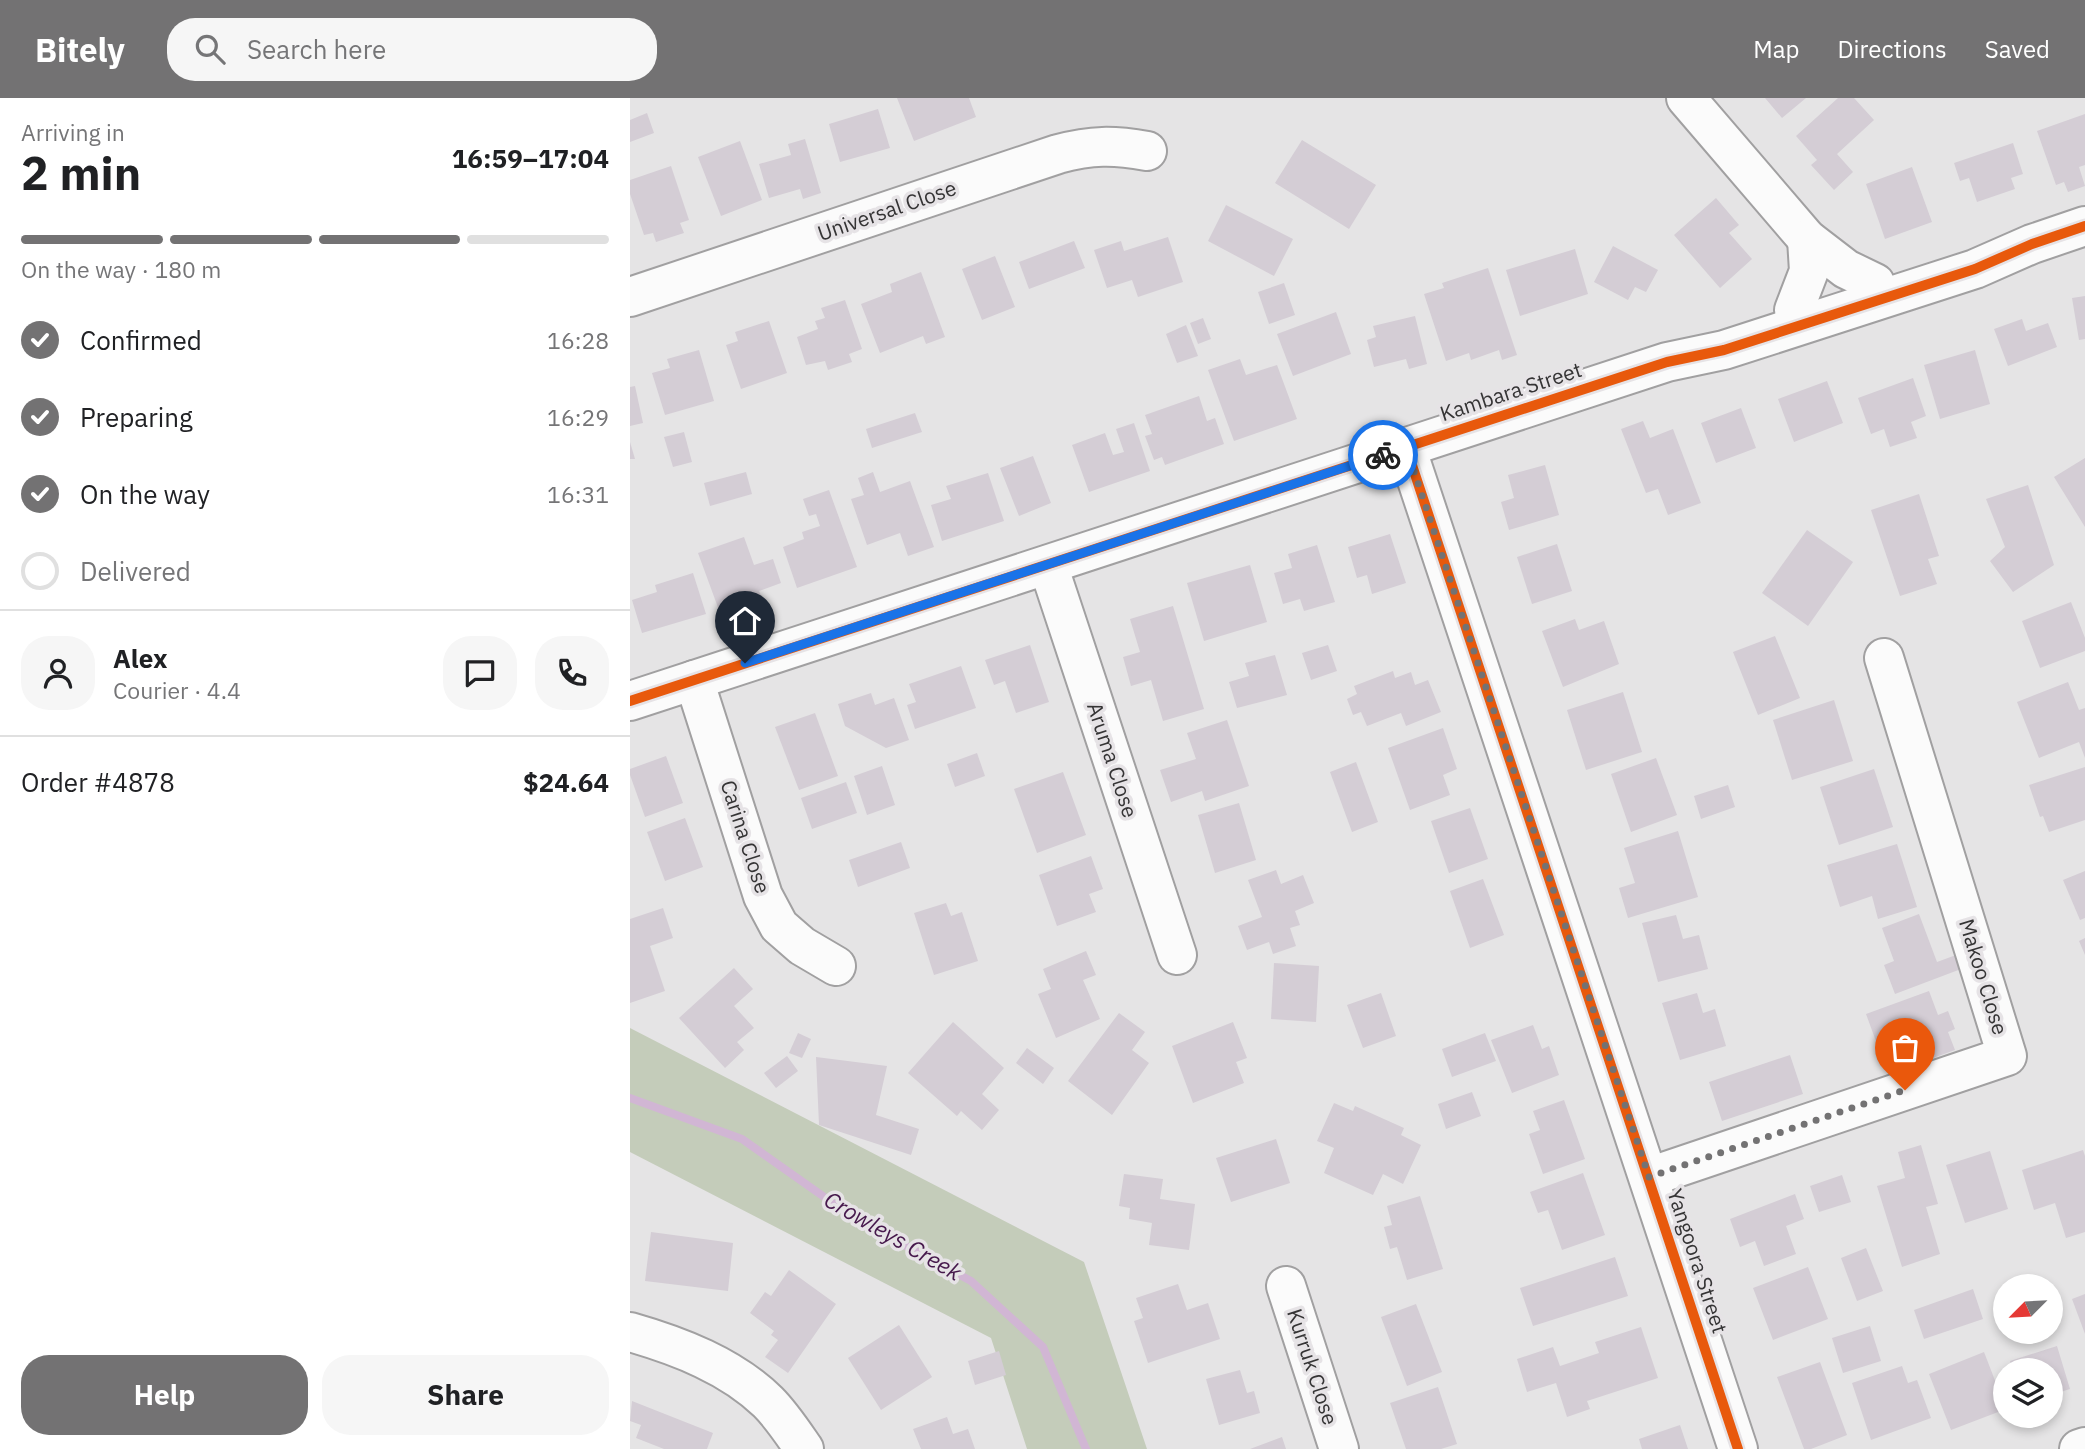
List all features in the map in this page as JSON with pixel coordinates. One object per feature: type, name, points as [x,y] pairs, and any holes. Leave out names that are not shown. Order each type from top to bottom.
[{"type":"street","points":[[1686,98],[1807,239],[1846,269],[1875,283]]},
{"type":"street","name":"Universal Close","points":[[630,297],[1058,153],[1111,145],[1147,151]]},
{"type":"street","name":"Kambara Street","points":[[630,701],[1667,362],[1724,350],[1975,270],[2032,244],[2085,226]]},
{"type":"street","points":[[1794,310],[1809,271],[1807,239]]},
{"type":"street","name":"Kambara Street","points":[[1667,362],[1720,334],[1875,283],[1969,253],[2032,244]]},
{"type":"street","name":"Yangoora Street","points":[[1406,447],[1738,1449]]},
{"type":"street","name":"Aruma Close","points":[[1048,565],[1177,955]]},
{"type":"street","name":"Makoo Close","points":[[1649,1177],[2007,1056],[1884,657]]},
{"type":"street","name":"Carina Close","points":[[694,680],[763,896],[779,926],[802,946],[836,966]]},
{"type":"street","name":"Kurruk Close","points":[[1286,1286],[1339,1449]]},
{"type":"street","points":[[630,1332],[666,1343],[715,1364],[749,1385],[770,1404],[804,1449]]},
{"type":"street","points":[[2079,1449],[2085,1447]]},
{"type":"green space","points":[[630,1028],[1084,1262],[1147,1449],[1027,1449],[991,1338],[630,1152]]},
{"type":"building","points":[[897,98],[969,98],[976,117],[914,141]]},
{"type":"building","points":[[1765,98],[1806,98],[1782,118]]},
{"type":"building","points":[[1838,98],[1854,98],[1874,120],[1837,154],[1853,172],[1834,190],[1811,165],[1817,160],[1796,136]]},
{"type":"building","points":[[878,109],[890,148],[840,162],[829,124]]},
{"type":"building","points":[[647,113],[654,133],[630,142],[630,120]]},
{"type":"building","points":[[2085,114],[2085,165],[2079,167],[2085,186],[2068,192],[2064,182],[2056,185],[2037,131]]},
{"type":"building","points":[[805,139],[821,193],[803,199],[800,189],[769,198],[759,164],[791,155],[788,144]]},
{"type":"building","points":[[1302,140],[1376,185],[1349,229],[1275,183]]},
{"type":"building","points":[[740,141],[762,200],[721,216],[698,157]]},
{"type":"building","points":[[2013,143],[2023,174],[2011,178],[2015,189],[1977,202],[1969,178],[1960,181],[1954,163]]},
{"type":"building","points":[[671,166],[689,220],[680,223],[684,233],[656,242],[653,233],[644,235],[630,194],[630,180]]},
{"type":"building","points":[[1912,167],[1932,222],[1885,239],[1866,184]]},
{"type":"building","points":[[1716,198],[1739,225],[1729,233],[1752,259],[1720,288],[1674,235]]},
{"type":"building","points":[[1226,205],[1293,239],[1274,276],[1208,241]]},
{"type":"building","points":[[1168,237],[1183,282],[1138,297],[1132,280],[1107,288],[1094,250],[1121,241],[1124,251]]},
{"type":"building","points":[[1074,241],[1085,268],[1029,289],[1019,262]]},
{"type":"building","points":[[1613,246],[1658,270],[1646,292],[1635,287],[1628,300],[1594,282]]},
{"type":"building","points":[[1575,249],[1588,294],[1520,316],[1506,270]]},
{"type":"building","points":[[995,256],[1015,307],[982,320],[962,269]]},
{"type":"building","points":[[1488,268],[1517,355],[1502,360],[1499,350],[1471,360],[1469,353],[1446,361],[1424,294],[1444,288],[1442,283]]},
{"type":"building","points":[[921,272],[945,337],[926,344],[923,336],[880,353],[861,304],[892,292],[890,284]]},
{"type":"building","points":[[1284,283],[1295,315],[1269,324],[1258,292]]},
{"type":"building","points":[[2085,296],[2085,339],[2079,340],[2072,298]]},
{"type":"building","points":[[845,300],[862,349],[849,354],[852,362],[828,370],[825,361],[806,365],[797,337],[818,329],[815,321],[825,318],[821,308]]},
{"type":"building","points":[[1336,312],[1351,354],[1293,376],[1277,334]]},
{"type":"building","points":[[1415,316],[1427,364],[1409,369],[1406,359],[1374,367],[1367,340],[1376,337],[1373,326]]},
{"type":"building","points":[[1203,318],[1211,339],[1198,344],[1190,323]]},
{"type":"building","points":[[2022,319],[2026,331],[2048,323],[2057,347],[2008,366],[1994,329]]},
{"type":"building","points":[[769,321],[787,373],[741,389],[726,345],[738,341],[735,332]]},
{"type":"building","points":[[1186,325],[1198,356],[1177,363],[1166,334]]},
{"type":"building","points":[[699,350],[714,401],[665,415],[652,373],[670,368],[667,359]]},
{"type":"building","points":[[1975,350],[1990,404],[1940,419],[1924,365]]},
{"type":"building","points":[[1240,359],[1246,375],[1277,365],[1297,419],[1234,441],[1208,370]]},
{"type":"building","points":[[1913,378],[1926,416],[1911,422],[1917,438],[1890,447],[1884,429],[1871,434],[1858,398]]},
{"type":"building","points":[[1827,381],[1843,423],[1794,442],[1778,399]]},
{"type":"building","points":[[635,386],[643,423],[630,426],[630,387]]},
{"type":"building","points":[[1199,396],[1207,421],[1215,418],[1224,444],[1165,465],[1162,457],[1154,460],[1145,436],[1152,434],[1145,415]]},
{"type":"building","points":[[1741,408],[1756,448],[1716,463],[1701,423]]},
{"type":"building","points":[[915,413],[922,432],[872,448],[866,429]]},
{"type":"building","points":[[1643,421],[1650,438],[1673,429],[1701,503],[1668,515],[1658,489],[1646,493],[1621,429]]},
{"type":"building","points":[[1134,423],[1150,471],[1089,492],[1072,445],[1105,433],[1113,455],[1124,452],[1116,429]]},
{"type":"building","points":[[684,432],[692,462],[673,467],[664,437]]},
{"type":"building","points":[[630,442],[635,459],[630,459]]},
{"type":"building","points":[[1033,456],[1051,503],[1019,516],[1000,468]]},
{"type":"building","points":[[2085,458],[2085,527],[2054,477]]},
{"type":"building","points":[[1545,465],[1559,515],[1509,530],[1501,502],[1514,498],[1508,475]]},
{"type":"building","points":[[746,472],[752,494],[710,506],[704,483]]},
{"type":"building","points":[[873,472],[880,492],[910,481],[934,547],[908,556],[900,533],[867,545],[851,499],[864,495],[858,478]]},
{"type":"building","points":[[988,473],[1004,521],[942,541],[931,505],[951,499],[946,486]]},
{"type":"building","points":[[2028,485],[2054,565],[2013,592],[1990,561],[2005,547],[1986,499]]},
{"type":"building","points":[[829,490],[857,567],[797,588],[783,547],[804,539],[802,532],[820,526],[816,514],[809,516],[803,499]]},
{"type":"building","points":[[1919,494],[1939,556],[1928,559],[1937,584],[1900,596],[1871,510]]},
{"type":"building","points":[[1807,530],[1853,562],[1808,626],[1762,593]]},
{"type":"building","points":[[1390,534],[1406,583],[1372,594],[1367,575],[1357,578],[1348,547]]},
{"type":"building","points":[[744,537],[754,565],[773,559],[781,583],[759,591],[762,598],[720,613],[698,553]]},
{"type":"building","points":[[1557,544],[1572,591],[1532,604],[1517,557]]},
{"type":"building","points":[[1317,545],[1335,602],[1304,611],[1300,599],[1283,604],[1274,573],[1292,568],[1288,554]]},
{"type":"building","points":[[1250,565],[1267,622],[1204,641],[1187,583]]},
{"type":"building","points":[[693,573],[706,614],[642,633],[632,600],[657,592],[655,585]]},
{"type":"building","points":[[2071,602],[2085,638],[2085,651],[2040,668],[2022,621]]},
{"type":"building","points":[[1173,606],[1204,709],[1163,721],[1151,680],[1131,686],[1123,657],[1140,652],[1130,619]]},
{"type":"building","points":[[1575,619],[1579,630],[1604,621],[1619,664],[1563,687],[1542,631]]},
{"type":"building","points":[[1775,636],[1800,698],[1758,715],[1733,652]]},
{"type":"building","points":[[1030,645],[1049,702],[1016,713],[1005,681],[994,685],[985,660]]},
{"type":"building","points":[[1328,645],[1337,671],[1311,680],[1302,653]]},
{"type":"building","points":[[1275,655],[1287,695],[1237,708],[1229,682],[1249,676],[1245,663]]},
{"type":"building","points":[[961,666],[976,708],[915,729],[907,705],[916,702],[909,684]]},
{"type":"building","points":[[1393,671],[1395,678],[1411,672],[1415,685],[1428,680],[1441,712],[1406,726],[1401,713],[1367,726],[1361,712],[1353,715],[1347,699],[1357,694],[1354,686]]},
{"type":"building","points":[[2068,682],[2079,710],[2085,708],[2085,758],[2079,742],[2039,758],[2017,702]]},
{"type":"building","points":[[1623,692],[1642,752],[1586,770],[1567,710]]},
{"type":"building","points":[[871,693],[875,705],[894,698],[909,740],[886,748],[845,726],[838,704]]},
{"type":"building","points":[[1834,700],[1853,761],[1792,780],[1773,720]]},
{"type":"building","points":[[815,713],[838,776],[799,790],[775,727]]},
{"type":"building","points":[[1227,720],[1249,786],[1205,801],[1202,791],[1171,802],[1160,770],[1196,759],[1187,733]]},
{"type":"building","points":[[1443,728],[1457,769],[1443,775],[1450,795],[1410,810],[1388,748]]},
{"type":"building","points":[[977,753],[985,776],[955,787],[947,764]]},
{"type":"building","points":[[666,756],[683,803],[645,817],[630,769]]},
{"type":"building","points":[[1656,758],[1677,815],[1631,832],[1611,774]]},
{"type":"building","points":[[1356,762],[1378,822],[1352,832],[1330,772]]},
{"type":"building","points":[[882,766],[895,805],[867,815],[854,776]]},
{"type":"building","points":[[2085,767],[2085,820],[2049,832],[2043,816],[2040,817],[2029,785]]},
{"type":"building","points":[[1874,769],[1893,827],[1839,845],[1820,787]]},
{"type":"building","points":[[1063,772],[1086,835],[1037,853],[1014,789]]},
{"type":"building","points":[[846,782],[857,813],[812,829],[801,798]]},
{"type":"building","points":[[1728,785],[1735,807],[1701,819],[1694,796]]},
{"type":"building","points":[[1239,803],[1256,860],[1215,873],[1198,815]]},
{"type":"building","points":[[1470,808],[1488,859],[1449,873],[1431,821]]},
{"type":"building","points":[[685,818],[703,867],[665,881],[647,832]]},
{"type":"building","points":[[1678,831],[1698,897],[1628,918],[1619,888],[1635,883],[1624,848]]},
{"type":"building","points":[[901,842],[910,868],[858,887],[849,860]]},
{"type":"building","points":[[1897,844],[1917,907],[1878,919],[1872,896],[1840,907],[1827,865]]},
{"type":"building","points":[[1091,856],[1103,889],[1089,894],[1096,912],[1057,926],[1039,875]]},
{"type":"building","points":[[1276,870],[1281,884],[1303,875],[1314,903],[1295,911],[1300,925],[1290,928],[1296,946],[1273,954],[1269,942],[1247,950],[1238,926],[1262,917],[1248,880]]},
{"type":"building","points":[[2085,871],[2085,918],[2080,920],[2063,880]]},
{"type":"building","points":[[1483,879],[1504,935],[1470,948],[1450,891]]},
{"type":"building","points":[[946,903],[951,916],[962,912],[978,961],[934,975],[914,913]]},
{"type":"building","points":[[663,908],[673,938],[650,946],[665,991],[630,1003],[630,919]]},
{"type":"building","points":[[1919,914],[1937,962],[1956,955],[1961,969],[1895,994],[1884,965],[1894,961],[1882,928]]},
{"type":"building","points":[[1676,915],[1683,939],[1699,935],[1708,969],[1658,982],[1642,923]]},
{"type":"building","points":[[2085,938],[2085,955],[2079,941]]},
{"type":"building","points":[[1086,951],[1096,975],[1083,980],[1100,1019],[1056,1038],[1038,994],[1051,989],[1043,969]]},
{"type":"building","points":[[1274,963],[1319,966],[1316,1022],[1271,1019]]},
{"type":"building","points":[[734,968],[753,989],[734,1006],[754,1028],[737,1042],[744,1050],[725,1068],[679,1018]]},
{"type":"building","points":[[1929,991],[1938,1015],[1948,1011],[1955,1029],[1948,1032],[1955,1050],[1903,1069],[1892,1038],[1877,1044],[1866,1014]]},
{"type":"building","points":[[1381,993],[1396,1036],[1363,1048],[1347,1005]]},
{"type":"building","points":[[1697,993],[1703,1013],[1715,1009],[1726,1046],[1680,1060],[1662,1003]]},
{"type":"building","points":[[1119,1013],[1145,1032],[1132,1050],[1149,1063],[1112,1115],[1068,1081]]},
{"type":"building","points":[[953,1022],[1004,1068],[982,1094],[999,1110],[982,1130],[961,1111],[957,1116],[908,1073]]},
{"type":"building","points":[[1233,1022],[1247,1058],[1236,1062],[1244,1083],[1193,1103],[1172,1046]]},
{"type":"building","points":[[1533,1025],[1542,1049],[1549,1046],[1559,1075],[1512,1093],[1491,1040]]},
{"type":"building","points":[[798,1033],[811,1039],[802,1058],[789,1053]]},
{"type":"building","points":[[1485,1033],[1496,1061],[1452,1077],[1442,1049]]},
{"type":"building","points":[[1027,1048],[1054,1068],[1043,1084],[1016,1063]]},
{"type":"building","points":[[1790,1055],[1803,1094],[1722,1121],[1709,1082]]},
{"type":"building","points":[[787,1056],[798,1071],[776,1088],[764,1073]]},
{"type":"building","points":[[816,1057],[887,1066],[876,1115],[919,1129],[911,1155],[819,1125]]},
{"type":"building","points":[[1472,1092],[1481,1116],[1446,1129],[1438,1104]]},
{"type":"building","points":[[1564,1100],[1585,1159],[1543,1174],[1529,1134],[1540,1130],[1533,1111]]},
{"type":"building","points":[[1334,1103],[1353,1111],[1355,1106],[1404,1128],[1401,1135],[1421,1145],[1403,1184],[1383,1174],[1373,1195],[1324,1173],[1334,1148],[1317,1141]]},
{"type":"building","points":[[1276,1139],[1290,1183],[1231,1202],[1216,1158]]},
{"type":"building","points":[[1921,1145],[1938,1204],[1926,1207],[1940,1254],[1902,1267],[1877,1186],[1905,1178],[1898,1152]]},
{"type":"building","points":[[2083,1150],[2085,1232],[2066,1238],[2055,1203],[2034,1210],[2022,1170]]},
{"type":"building","points":[[1990,1151],[2008,1209],[1965,1223],[1946,1165]]},
{"type":"building","points":[[1583,1173],[1605,1235],[1562,1250],[1548,1210],[1538,1213],[1530,1192]]},
{"type":"building","points":[[1124,1174],[1163,1179],[1160,1199],[1195,1204],[1189,1250],[1149,1245],[1152,1223],[1129,1219],[1130,1208],[1119,1206]]},
{"type":"building","points":[[1842,1175],[1851,1202],[1819,1212],[1810,1186]]},
{"type":"building","points":[[1795,1194],[1804,1219],[1786,1226],[1796,1254],[1764,1266],[1755,1241],[1740,1247],[1730,1219]]},
{"type":"building","points":[[1420,1196],[1443,1269],[1407,1280],[1397,1247],[1390,1249],[1384,1227],[1392,1225],[1387,1206]]},
{"type":"building","points":[[651,1232],[733,1243],[728,1291],[645,1281]]},
{"type":"building","points":[[1866,1248],[1883,1291],[1857,1301],[1841,1258]]},
{"type":"building","points":[[1615,1257],[1628,1296],[1533,1326],[1520,1288]]},
{"type":"building","points":[[1808,1267],[1828,1319],[1773,1340],[1753,1288]]},
{"type":"building","points":[[789,1270],[836,1304],[788,1373],[765,1357],[778,1340],[771,1335],[774,1331],[750,1313],[765,1292],[771,1296]]},
{"type":"building","points":[[1178,1284],[1187,1310],[1208,1303],[1220,1339],[1148,1363],[1134,1321],[1143,1318],[1136,1298]]},
{"type":"building","points":[[1973,1289],[1983,1319],[1924,1339],[1914,1310]]},
{"type":"building","points":[[2085,1294],[2085,1334],[2072,1299]]},
{"type":"building","points":[[1416,1304],[1442,1372],[1407,1386],[1381,1317]]},
{"type":"building","points":[[899,1325],[932,1377],[881,1410],[848,1358]]},
{"type":"building","points":[[1870,1326],[1881,1361],[1843,1373],[1832,1338]]},
{"type":"building","points":[[1641,1327],[1658,1378],[1587,1401],[1590,1409],[1567,1417],[1556,1383],[1527,1392],[1517,1359],[1553,1347],[1560,1366],[1599,1353],[1595,1342]]},
{"type":"building","points":[[2057,1346],[2061,1358],[2019,1358]]},
{"type":"building","points":[[999,1351],[1006,1375],[975,1385],[968,1361]]},
{"type":"building","points":[[1984,1352],[1993,1375],[1993,1414],[1951,1430],[1929,1374]]},
{"type":"building","points":[[1820,1362],[1847,1435],[1811,1449],[1804,1449],[1777,1377]]},
{"type":"building","points":[[1902,1366],[1908,1383],[1917,1380],[1931,1418],[1871,1440],[1852,1383]]},
{"type":"building","points":[[2063,1366],[2070,1389],[2063,1391]]},
{"type":"building","points":[[1240,1370],[1247,1393],[1254,1391],[1260,1413],[1219,1425],[1206,1379]]},
{"type":"building","points":[[1438,1387],[1457,1444],[1441,1449],[1406,1449],[1390,1403]]},
{"type":"building","points":[[632,1401],[713,1433],[707,1449],[664,1449],[636,1438],[641,1425],[630,1421]]},
{"type":"building","points":[[947,1417],[953,1434],[968,1429],[975,1449],[921,1449],[913,1429]]},
{"type":"building","points":[[1680,1425],[1688,1449],[1642,1449],[1639,1439]]},
{"type":"building","points":[[1282,1437],[1286,1449],[1250,1449]]},
{"type":"waterway","name":"Crowleys Creek","points":[[630,1098],[742,1139],[854,1218],[971,1281],[1043,1347],[1086,1449]]},
{"type":"cycle path","points":[[630,701],[1667,362],[1724,350],[1975,269],[2032,244],[2085,226]]},
{"type":"cycle path","points":[[1406,447],[1738,1449]]},
{"type":"way so far","points":[[1383,455],[1406,447],[1649,1177],[1905,1090]]},
{"type":"route","points":[[745,663],[1383,455]]}]
